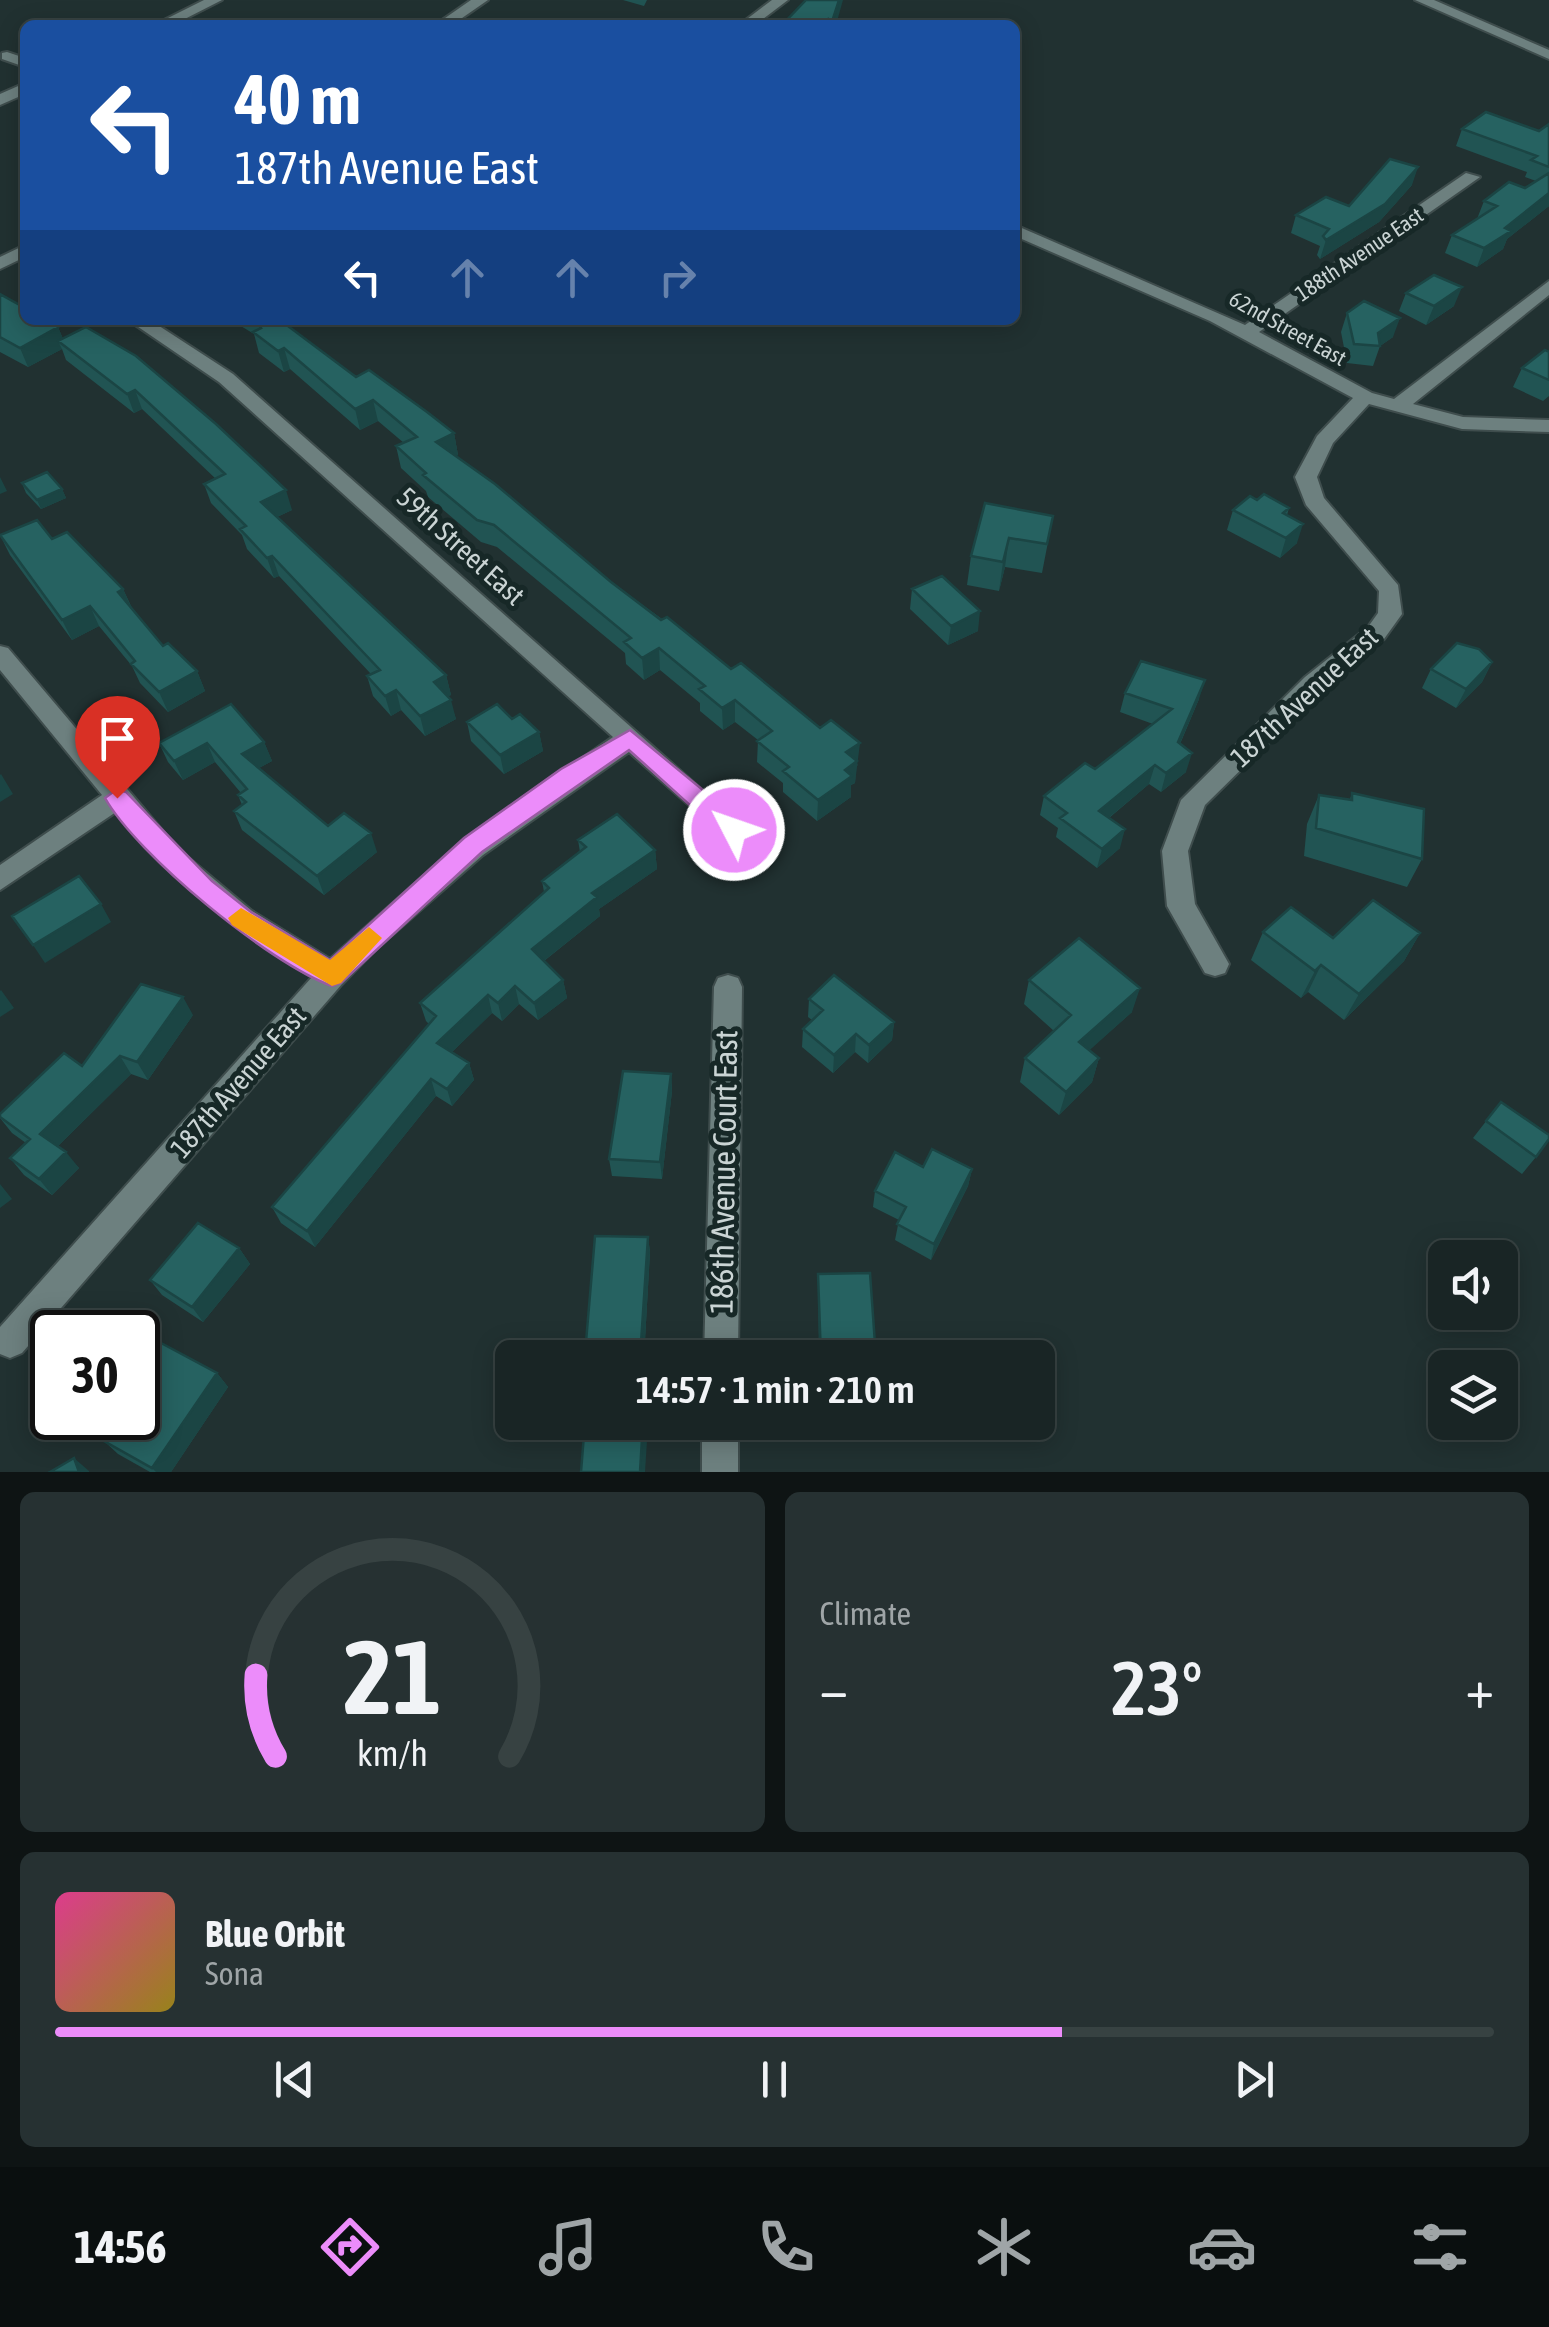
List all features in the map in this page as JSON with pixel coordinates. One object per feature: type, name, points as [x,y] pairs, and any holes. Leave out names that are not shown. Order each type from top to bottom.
[{"type":"street","points":[[172,20],[215,0]]},
{"type":"street","points":[[450,20],[481,0]]},
{"type":"street","points":[[753,20],[781,0]]},
{"type":"street","points":[[1422,0],[1549,55]]},
{"type":"street","points":[[7,56],[20,61]]},
{"type":"street","name":"188th Avenue East","points":[[1247,332],[1472,177]]},
{"type":"street","name":"62nd Street East","points":[[1020,232],[1247,332],[1365,397],[1462,423],[1549,426]]},
{"type":"street","points":[[1396,407],[1549,286]]},
{"type":"street","name":"59th Street East","points":[[145,325],[226,378],[734,830]]},
{"type":"street","name":"187th Avenue East","points":[[1215,964],[1182,906],[1175,851],[1194,800],[1314,683],[1376,633],[1390,614],[1390,590],[1314,500],[1306,477],[1324,440],[1365,397]]},
{"type":"street","points":[[0,654],[117,798],[203,888],[242,919],[332,975]]},
{"type":"street","name":"187th Avenue East","points":[[10,1341],[332,975],[473,845],[630,738]]},
{"type":"street","points":[[0,879],[117,798]]},
{"type":"street","name":"186th Avenue Court East","points":[[721,1340],[728,987]]},
{"type":"street","points":[[720,1440],[720,1472]]},
{"type":"building","points":[[806,0],[839,0],[833,20],[787,20]]},
{"type":"building","points":[[1486,112],[1539,131],[1549,124],[1549,167],[1531,160],[1537,156],[1462,129]]},
{"type":"building","points":[[1390,159],[1418,167],[1385,204],[1326,240],[1323,236],[1329,229],[1296,215],[1326,197],[1349,206]]},
{"type":"building","points":[[1549,173],[1549,193],[1505,228],[1511,231],[1484,248],[1452,235],[1497,206],[1484,201],[1509,182],[1525,188]]},
{"type":"building","points":[[1434,275],[1462,287],[1434,306],[1406,293]]},
{"type":"building","points":[[0,294],[20,305],[20,325],[58,327],[20,348],[0,337]]},
{"type":"building","points":[[1364,301],[1400,318],[1378,333],[1380,346],[1354,344],[1347,313]]},
{"type":"building","points":[[258,325],[287,325],[356,377],[369,370],[427,412],[454,433],[436,442],[495,484],[611,582],[661,620],[667,617],[731,669],[741,663],[820,728],[831,720],[860,743],[846,752],[857,761],[845,770],[852,776],[818,800],[783,771],[789,767],[757,741],[772,731],[735,700],[722,708],[699,689],[705,686],[659,648],[642,658],[624,642],[631,638],[494,525],[477,520],[423,475],[426,473],[396,446],[417,437],[373,400],[355,409],[284,348],[278,351],[253,332],[261,328]]},
{"type":"building","points":[[86,327],[136,356],[286,490],[261,502],[446,675],[434,682],[451,700],[420,716],[396,690],[385,696],[367,676],[380,670],[272,556],[267,558],[240,529],[246,526],[204,484],[225,474],[135,390],[127,394],[58,341]]},
{"type":"building","points":[[1545,350],[1549,352],[1549,380],[1522,368]]},
{"type":"building","points":[[47,472],[62,489],[37,500],[22,483]]},
{"type":"building","points":[[1264,494],[1289,508],[1283,513],[1303,524],[1286,538],[1233,510],[1250,496],[1257,500]]},
{"type":"building","points":[[985,503],[1053,516],[1047,544],[1009,538],[1003,562],[971,556]]},
{"type":"building","points":[[37,520],[52,539],[67,532],[123,589],[118,592],[163,646],[168,643],[197,671],[159,692],[131,664],[135,661],[90,606],[62,620],[0,535]]},
{"type":"building","points":[[942,576],[980,611],[951,626],[912,589]]},
{"type":"building","points":[[1457,643],[1479,649],[1492,662],[1466,689],[1431,669]]},
{"type":"building","points":[[1141,661],[1205,680],[1178,742],[1192,753],[1166,773],[1155,765],[1099,811],[1125,829],[1102,849],[1060,818],[1067,813],[1044,796],[1085,763],[1095,769],[1172,709],[1125,693]]},
{"type":"building","points":[[231,704],[264,742],[242,754],[328,826],[344,813],[371,833],[317,876],[234,811],[246,802],[238,795],[247,789],[207,743],[174,761],[159,743]]},
{"type":"building","points":[[497,704],[512,719],[520,714],[539,732],[500,755],[467,722]]},
{"type":"building","points":[[1352,793],[1424,809],[1422,859],[1316,828],[1319,795],[1352,800]]},
{"type":"building","points":[[617,814],[655,850],[592,893],[597,897],[532,949],[563,980],[534,1003],[515,986],[498,1003],[488,995],[437,1043],[469,1063],[447,1089],[431,1079],[307,1231],[272,1207],[436,1016],[420,1003],[549,888],[542,881],[586,847],[578,840]]},
{"type":"building","points":[[79,876],[101,904],[33,945],[12,916]]},
{"type":"building","points":[[1373,900],[1420,933],[1359,994],[1321,965],[1315,971],[1263,932],[1291,907],[1333,938]]},
{"type":"building","points":[[1079,938],[1140,988],[1079,1042],[1099,1058],[1066,1092],[1025,1058],[1071,1015],[1029,980]]},
{"type":"building","points":[[834,975],[894,1022],[869,1045],[856,1034],[834,1055],[803,1029],[823,1010],[809,999]]},
{"type":"building","points":[[141,984],[183,997],[137,1062],[120,1056],[40,1134],[66,1152],[39,1179],[10,1158],[30,1139],[0,1114],[64,1053],[82,1066]]},
{"type":"building","points":[[623,1071],[671,1074],[660,1162],[609,1159]]},
{"type":"building","points":[[1501,1102],[1549,1135],[1536,1157],[1486,1121]]},
{"type":"building","points":[[932,1149],[972,1169],[934,1244],[897,1224],[906,1207],[875,1191],[895,1152],[923,1167]]},
{"type":"building","points":[[198,1223],[239,1248],[192,1307],[150,1280]]},
{"type":"building","points":[[595,1236],[648,1237],[641,1340],[586,1340]]},
{"type":"building","points":[[870,1273],[875,1340],[820,1340],[818,1274]]},
{"type":"building","points":[[160,1344],[217,1373],[152,1468],[104,1441],[160,1440]]},
{"type":"building","points":[[584,1440],[642,1440],[640,1472],[581,1472]]},
{"type":"building","points":[[74,1458],[79,1472],[50,1472]]},
{"type":"slow traffic","points":[[241,918],[332,975],[369,938]]},
{"type":"route","points":[[117,798],[168,857],[203,888],[285,948],[332,975],[426,884],[473,845],[630,738],[734,830]]}]
